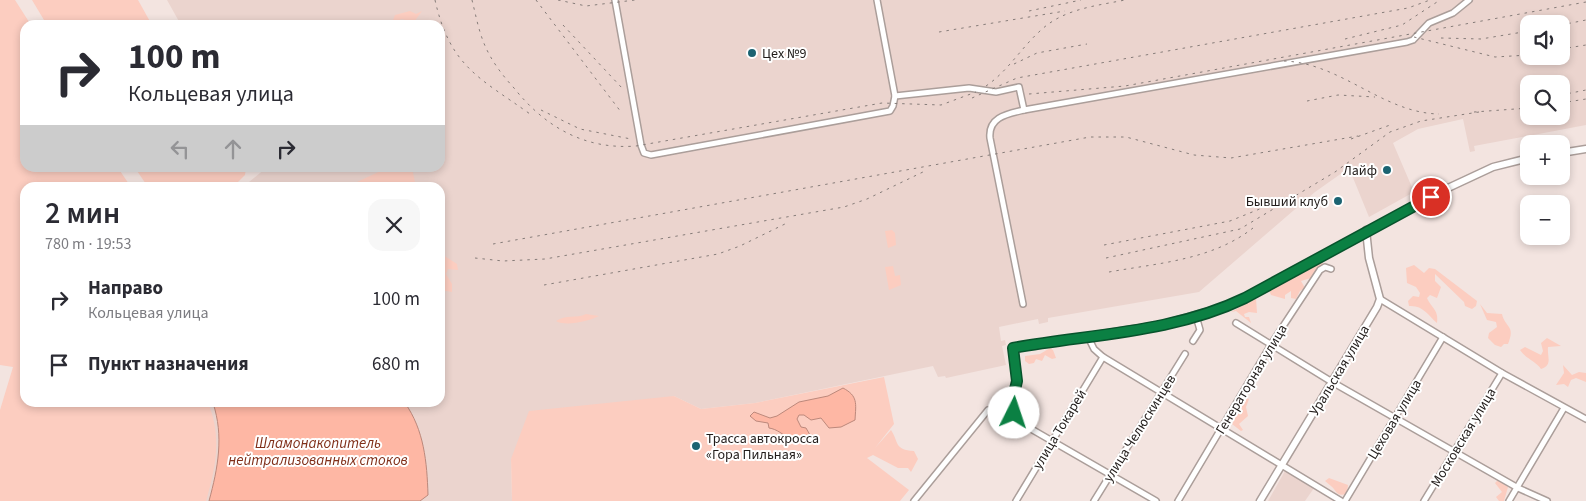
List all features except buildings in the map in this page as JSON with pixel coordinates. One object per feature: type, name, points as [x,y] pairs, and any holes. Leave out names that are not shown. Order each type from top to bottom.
[{"type":"street","points":[[615,0],[642,150],[648,155],[884,114],[892,109],[895,96],[877,0]]},
{"type":"street","points":[[1023,304],[990,131],[998,118],[1024,110],[1407,42],[1413,40],[1429,23],[1452,13],[1469,0]]},
{"type":"street","points":[[895,96],[969,88],[996,92],[1019,87],[1024,110]]},
{"type":"street","points":[[1570,152],[1586,149]]},
{"type":"street","points":[[1156,501],[1022,424],[1011,406],[1017,381],[1013,348],[1160,325],[1196,316],[1245,298],[1366,230],[1477,174],[1503,164],[1520,160]]},
{"type":"street","points":[[1366,230],[1369,258],[1380,299],[1502,373],[1586,419]]},
{"type":"street","name":"Генераторная улица","points":[[1178,501],[1272,343],[1320,270],[1325,267],[1331,269]]},
{"type":"street","name":"Уральская улица","points":[[1260,501],[1380,299]]},
{"type":"street","points":[[1193,342],[1200,330],[1196,316]]},
{"type":"street","points":[[1236,323],[1272,343],[1332,382],[1455,450],[1518,488],[1547,501]]},
{"type":"street","points":[[1088,337],[1091,345],[1103,356],[1343,501]]},
{"type":"street","name":"Цеховая улица","points":[[1343,501],[1443,337]]},
{"type":"street","name":"улица Челюскинцев","points":[[1094,501],[1185,354]]},
{"type":"street","name":"улица Токарей","points":[[1016,501],[1103,356]]},
{"type":"street","name":"Московская улица","points":[[1424,501],[1502,373]]},
{"type":"street","points":[[914,501],[988,410],[1011,406]]},
{"type":"street","points":[[1509,501],[1564,408]]},
{"type":"shaded area","points":[[0,0],[15,0],[28,20],[20,20],[20,172],[121,172],[128,182],[20,182],[20,407],[209,407],[215,427],[216,452],[206,501],[0,501],[0,410],[13,367],[0,365]]},
{"type":"shaded area","points":[[32,0],[138,0],[149,20],[44,20]]},
{"type":"shaded area","points":[[167,0],[1586,0],[1586,125],[1533,135],[1520,135],[1520,137],[1474,146],[1475,151],[1470,152],[1463,119],[1418,129],[1393,143],[1414,192],[1369,217],[1349,168],[1315,192],[1199,292],[1048,318],[1048,322],[1039,324],[1038,319],[999,327],[1001,341],[1005,340],[1006,345],[1002,346],[1006,365],[946,378],[945,376],[938,377],[933,366],[755,403],[701,409],[674,396],[511,459],[512,501],[197,501],[195,407],[445,407],[445,182],[249,182],[261,172],[445,172],[445,20],[178,20]]},
{"type":"shaded area","points":[[410,11],[416,14],[422,11],[415,20],[393,20],[395,15]]},
{"type":"shaded area","points":[[138,172],[245,172],[238,182],[145,182]]},
{"type":"shaded area","points":[[378,172],[413,172],[415,182],[357,182]]},
{"type":"shaded area","points":[[892,230],[895,233],[896,245],[888,248],[885,231]]},
{"type":"shaded area","points":[[445,256],[457,264],[458,270],[448,269],[446,274],[452,284],[452,292],[445,291]]},
{"type":"shaded area","points":[[1319,261],[1324,264],[1323,270],[1311,278],[1301,281],[1305,288],[1300,291],[1296,299],[1291,298],[1291,291],[1285,295],[1285,299],[1271,295],[1269,290],[1271,288]]},
{"type":"shaded area","points":[[1414,265],[1424,273],[1429,268],[1435,269],[1477,301],[1476,306],[1472,309],[1465,306],[1464,302],[1435,274],[1435,281],[1441,287],[1437,298],[1430,295],[1427,298],[1436,312],[1437,323],[1422,309],[1409,306],[1408,301],[1413,296],[1419,297],[1420,293],[1416,287],[1407,283],[1406,268]]},
{"type":"shaded area","points":[[893,266],[895,276],[900,275],[901,285],[889,290],[885,267]]},
{"type":"shaded area","points":[[1256,298],[1257,313],[1249,312],[1244,314],[1245,317],[1249,317],[1251,323],[1236,311],[1231,312]]},
{"type":"shaded area","points":[[1480,304],[1487,313],[1502,314],[1511,333],[1508,344],[1504,344],[1501,347],[1495,345],[1488,338],[1489,333],[1497,327],[1496,322],[1487,320]]},
{"type":"shaded area","points":[[586,314],[599,316],[571,323],[556,321],[564,318]]},
{"type":"shaded area","points":[[1547,338],[1561,346],[1548,347],[1549,360],[1547,365],[1541,369],[1520,350],[1525,347],[1541,355],[1543,351],[1541,343]]},
{"type":"shaded area","points":[[1050,348],[1053,350],[1056,358],[1052,359],[1045,355],[1042,361],[1036,359],[1034,363],[1029,364],[1025,361],[1025,356],[1040,354]]},
{"type":"shaded area","points":[[1563,365],[1572,375],[1579,372],[1586,373],[1586,382],[1576,378],[1571,380],[1568,387],[1564,384],[1556,385],[1564,373]]},
{"type":"shaded area","name":"Трасса автокросса «Гора Пильная»","points":[[884,377],[894,424],[875,448],[891,430],[898,445],[903,449],[914,451],[918,459],[911,472],[908,468],[898,468],[873,455],[867,458],[909,490],[900,501],[512,501],[511,459],[529,411],[674,396],[701,409],[755,403]]},
{"type":"shaded area","points":[[1247,398],[1249,399],[1246,407],[1248,416],[1239,424],[1243,430],[1241,431],[1232,424],[1238,409]]},
{"type":"shaded area","points":[[1285,471],[1314,488],[1305,501],[1268,501]]},
{"type":"shaded area","points":[[1329,478],[1348,485],[1347,494],[1341,495],[1337,493],[1325,481]]},
{"type":"shaded area","points":[[1498,480],[1508,487],[1504,501],[1499,501],[1496,497],[1502,492],[1495,483]]},
{"type":"water","points":[[843,388],[854,397],[855,420],[841,427],[829,428],[821,418],[811,420],[804,415],[799,415],[797,419],[801,427],[806,428],[810,435],[804,440],[794,441],[769,428],[768,423],[756,421],[750,416],[754,412],[770,418],[777,416],[799,402],[828,396]]},
{"type":"water","name":"Шламонакопитель нейтрализованных стоков","points":[[214,407],[407,407],[416,424],[423,447],[427,470],[428,495],[420,501],[209,501],[217,464],[219,440]]},
{"type":"railway","points":[[435,0],[440,20]]},
{"type":"railway","points":[[472,0],[481,36],[489,54],[502,74],[526,102],[553,125],[583,140],[600,144],[636,146],[882,103],[941,105],[976,92]]},
{"type":"railway","points":[[536,0],[621,112]]},
{"type":"railway","points":[[558,0],[586,6],[635,0]]},
{"type":"railway","points":[[1029,11],[1081,0]]},
{"type":"railway","points":[[986,86],[1049,24],[1069,13],[1125,0]]},
{"type":"railway","points":[[972,98],[1017,78],[1408,8],[1430,0]]},
{"type":"railway","points":[[1345,39],[1402,25],[1437,2]]},
{"type":"railway","points":[[1029,94],[1125,86],[1586,2]]},
{"type":"railway","points":[[939,32],[1065,11]]},
{"type":"railway","points":[[1570,23],[1586,20]]},
{"type":"railway","points":[[563,25],[622,88]]},
{"type":"railway","points":[[445,32],[458,56],[469,69],[530,114]]},
{"type":"railway","points":[[1441,38],[1481,39],[1520,32]]},
{"type":"railway","points":[[1414,37],[1495,57],[1520,56]]},
{"type":"railway","points":[[1014,64],[1037,53],[1087,44]]},
{"type":"railway","points":[[1570,48],[1586,45]]},
{"type":"railway","points":[[1284,61],[1305,64],[1324,70],[1399,106],[1419,112],[1439,114]]},
{"type":"railway","points":[[1570,93],[1586,90]]},
{"type":"railway","points":[[1307,101],[1338,95],[1375,97]]},
{"type":"railway","points":[[1570,102],[1586,99]]},
{"type":"railway","points":[[1474,112],[1520,109]]},
{"type":"railway","points":[[541,110],[580,129],[631,139]]},
{"type":"railway","points":[[1106,258],[1240,229],[1335,172],[1390,132],[1421,121],[1479,112]]},
{"type":"railway","points":[[1351,139],[1393,124]]},
{"type":"railway","points":[[493,244],[1090,137],[1126,137],[1194,155],[1231,158],[1358,136]]},
{"type":"railway","points":[[475,258],[503,261],[545,259],[844,207],[867,199],[925,171]]},
{"type":"railway","points":[[1104,245],[1230,221],[1272,204]]},
{"type":"railway","points":[[544,285],[718,254],[740,246],[789,222]]},
{"type":"railway","points":[[1109,272],[1166,263],[1203,254],[1237,239],[1253,228]]},
{"type":"place","name":"Цех №9","points":[[752,53]]},
{"type":"place","name":"Лайф","points":[[1387,170]]},
{"type":"place","name":"Бывший клуб","points":[[1338,201]]},
{"type":"place","name":"Трасса автокросса «Гора Пильная»","points":[[696,446]]},
{"type":"route","points":[[1014,413],[1011,406],[1015,395],[1017,376],[1013,348],[1160,325],[1222,308],[1245,298],[1366,230],[1431,197]]}]
